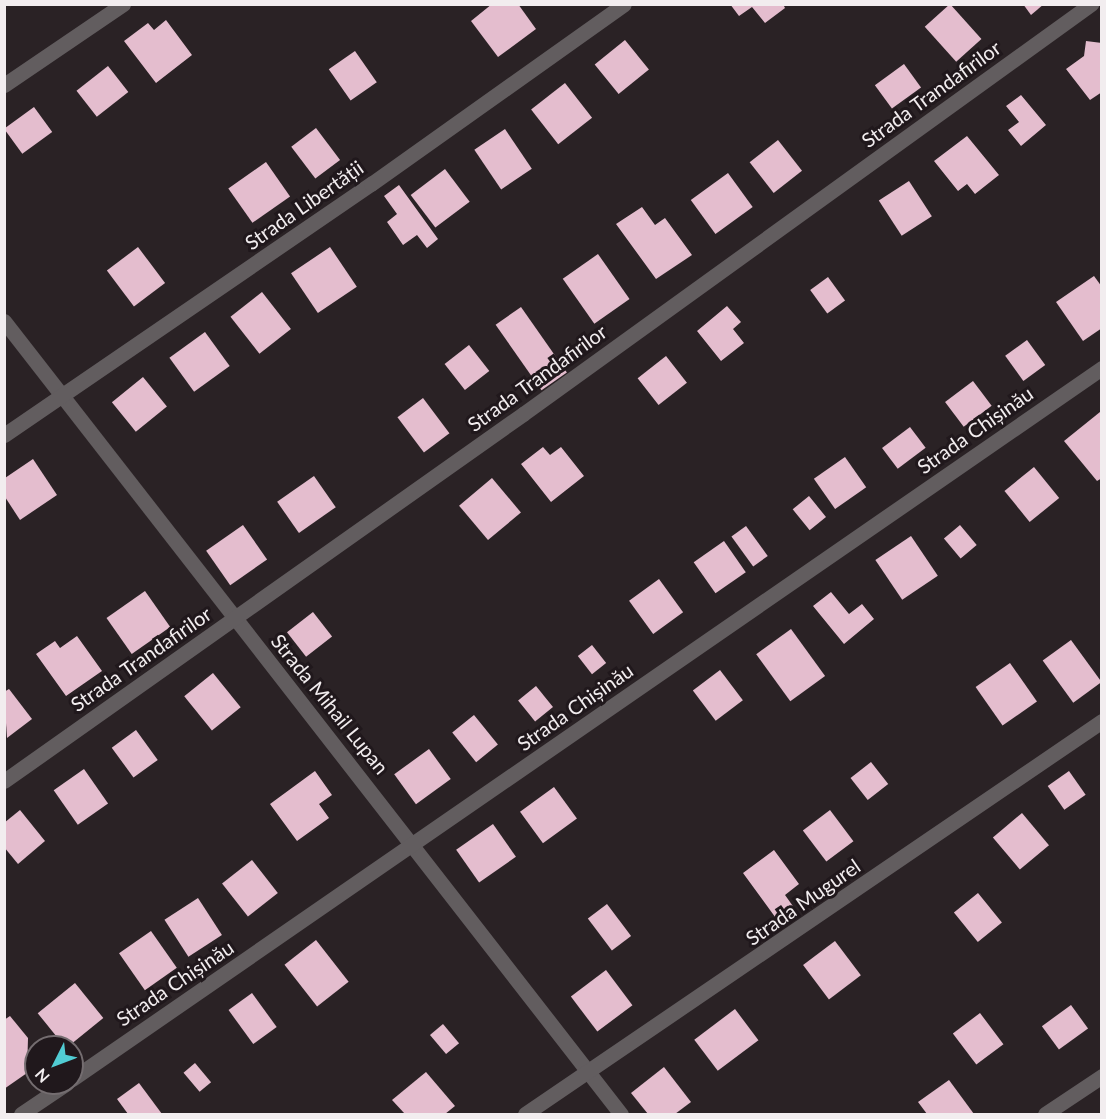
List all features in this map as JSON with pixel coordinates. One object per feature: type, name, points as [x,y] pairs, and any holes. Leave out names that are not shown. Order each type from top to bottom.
[{"type":"street","points":[[4,85],[123,4]]},
{"type":"street","name":"Strada Libertății","points":[[4,435],[624,4]]},
{"type":"street","name":"Strada Trandafirilor","points":[[4,781],[235,619],[1091,4]]},
{"type":"street","name":"Strada Mihail Lupan","points":[[4,321],[235,619],[414,844],[621,1114]]},
{"type":"street","name":"Strada Chișinău","points":[[84,1071],[1101,368]]},
{"type":"street","name":"Strada Mugurel","points":[[525,1114],[587,1070],[685,1009],[1101,721]]},
{"type":"street","points":[[1045,1114],[1101,1076]]},
{"type":"street","points":[[21,1114],[49,1095]]},
{"type":"building","points":[[492,4],[518,4],[536,29],[498,57],[471,21]]},
{"type":"building","points":[[730,4],[783,4],[785,8],[765,23],[752,7],[739,16]]},
{"type":"building","points":[[950,4],[981,39],[956,62],[925,27]]},
{"type":"building","points":[[1023,4],[1044,4],[1031,15]]},
{"type":"building","points":[[166,20],[192,55],[156,83],[124,41],[148,23],[154,30]]},
{"type":"building","points":[[625,40],[649,70],[619,94],[595,65]]},
{"type":"building","points":[[1086,41],[1102,43],[1102,92],[1090,100],[1066,69],[1084,56]]},
{"type":"building","points":[[355,51],[377,82],[351,100],[329,69]]},
{"type":"building","points":[[904,64],[921,87],[892,109],[875,85]]},
{"type":"building","points":[[108,66],[128,92],[97,117],[76,91]]},
{"type":"building","points":[[565,83],[592,118],[558,144],[531,109]]},
{"type":"building","points":[[1021,95],[1046,125],[1021,146],[1008,130],[1019,122],[1006,106]]},
{"type":"building","points":[[34,107],[52,132],[22,154],[4,129]]},
{"type":"building","points":[[316,128],[340,160],[315,179],[291,147]]},
{"type":"building","points":[[505,129],[532,169],[501,189],[474,150]]},
{"type":"building","points":[[967,136],[999,175],[975,194],[967,184],[958,191],[934,161]]},
{"type":"building","points":[[778,140],[802,171],[774,193],[750,162]]},
{"type":"building","points":[[266,162],[290,196],[252,223],[228,188]]},
{"type":"building","points":[[445,169],[470,202],[435,228],[411,195]]},
{"type":"building","points":[[728,173],[753,207],[715,234],[691,200]]},
{"type":"building","points":[[909,181],[932,216],[902,236],[879,201]]},
{"type":"building","points":[[399,185],[438,239],[427,248],[417,235],[403,245],[387,222],[397,214],[384,196]]},
{"type":"building","points":[[642,207],[655,225],[665,218],[692,255],[656,279],[616,224]]},
{"type":"building","points":[[138,247],[165,283],[134,306],[107,270]]},
{"type":"building","points":[[330,247],[357,287],[318,313],[291,273]]},
{"type":"building","points":[[598,254],[630,299],[594,324],[563,279]]},
{"type":"building","points":[[1094,276],[1102,287],[1102,328],[1083,341],[1056,302]]},
{"type":"building","points":[[828,277],[845,300],[827,313],[810,290]]},
{"type":"building","points":[[262,292],[291,329],[259,354],[230,317]]},
{"type":"building","points":[[727,306],[741,322],[733,329],[744,343],[721,361],[697,331]]},
{"type":"building","points":[[521,307],[567,373],[541,390],[496,325]]},
{"type":"building","points":[[205,332],[230,366],[194,392],[169,358]]},
{"type":"building","points":[[1027,340],[1045,365],[1023,381],[1005,356]]},
{"type":"building","points":[[469,345],[489,371],[465,390],[445,364]]},
{"type":"building","points":[[666,356],[687,383],[659,405],[638,378]]},
{"type":"building","points":[[143,377],[167,407],[136,432],[112,402]]},
{"type":"building","points":[[973,381],[992,406],[964,427],[945,402]]},
{"type":"building","points":[[423,398],[449,433],[424,452],[397,417]]},
{"type":"building","points":[[1100,412],[1102,478],[1097,481],[1064,441]]},
{"type":"building","points":[[910,427],[926,448],[898,469],[882,448]]},
{"type":"building","points":[[543,447],[550,455],[561,447],[584,476],[551,502],[521,464]]},
{"type":"building","points":[[845,457],[866,487],[835,509],[814,479]]},
{"type":"building","points":[[33,459],[57,495],[20,520],[5,497],[5,478]]},
{"type":"building","points":[[1034,467],[1059,498],[1030,522],[1004,491]]},
{"type":"building","points":[[314,476],[336,507],[299,533],[277,502]]},
{"type":"building","points":[[492,478],[521,512],[488,540],[459,506]]},
{"type":"building","points":[[809,496],[826,517],[810,530],[793,509]]},
{"type":"building","points":[[243,525],[267,559],[230,585],[206,551]]},
{"type":"building","points":[[960,525],[977,545],[961,558],[944,538]]},
{"type":"building","points":[[746,526],[768,556],[753,567],[731,537]]},
{"type":"building","points":[[911,536],[938,576],[902,600],[875,560]]},
{"type":"building","points":[[724,541],[746,572],[715,593],[694,562]]},
{"type":"building","points":[[659,579],[683,612],[653,634],[629,601]]},
{"type":"building","points":[[145,591],[170,627],[132,654],[106,618]]},
{"type":"building","points":[[831,592],[849,614],[862,604],[874,619],[844,644],[813,606]]},
{"type":"building","points":[[313,612],[332,636],[306,657],[287,632]]},
{"type":"building","points":[[791,629],[825,676],[790,701],[756,654]]},
{"type":"building","points":[[77,636],[102,671],[66,696],[36,654],[55,641],[60,648]]},
{"type":"building","points":[[1071,640],[1102,682],[1073,703],[1043,661]]},
{"type":"building","points":[[592,645],[606,663],[592,674],[578,656]]},
{"type":"building","points":[[1010,663],[1037,702],[1003,726],[976,687]]},
{"type":"building","points":[[720,670],[743,700],[716,721],[693,690]]},
{"type":"building","points":[[213,673],[241,707],[212,730],[184,696]]},
{"type":"building","points":[[536,686],[553,707],[535,721],[518,700]]},
{"type":"building","points":[[9,689],[32,719],[7,738],[4,692]]},
{"type":"building","points":[[474,715],[498,745],[476,762],[452,733]]},
{"type":"building","points":[[136,730],[158,760],[133,778],[112,748]]},
{"type":"building","points":[[429,749],[451,779],[416,804],[394,774]]},
{"type":"building","points":[[871,762],[888,784],[868,800],[851,778]]},
{"type":"building","points":[[84,769],[108,803],[78,825],[54,790]]},
{"type":"building","points":[[315,771],[332,795],[319,804],[329,818],[297,841],[270,804]]},
{"type":"building","points":[[1069,771],[1086,795],[1064,810],[1048,786]]},
{"type":"building","points":[[554,787],[577,819],[543,843],[520,812]]},
{"type":"building","points":[[20,810],[45,841],[18,864],[4,847],[4,823]]},
{"type":"building","points":[[830,810],[853,841],[826,862],[803,830]]},
{"type":"building","points":[[1022,813],[1049,845],[1020,870],[993,837]]},
{"type":"building","points":[[493,824],[516,857],[479,883],[456,850]]},
{"type":"building","points":[[774,850],[799,884],[785,895],[795,909],[778,921],[743,873]]},
{"type":"building","points":[[252,860],[278,893],[248,916],[222,883]]},
{"type":"building","points":[[978,893],[1002,923],[978,942],[954,913]]},
{"type":"building","points":[[198,898],[222,935],[188,957],[164,920]]},
{"type":"building","points":[[607,904],[631,936],[612,950],[588,918]]},
{"type":"building","points":[[151,931],[177,968],[145,990],[119,953]]},
{"type":"building","points":[[316,940],[349,982],[317,1006],[284,965]]},
{"type":"building","points":[[835,941],[861,975],[829,999],[803,965]]},
{"type":"building","points":[[606,970],[632,1005],[597,1032],[571,996]]},
{"type":"building","points":[[75,983],[103,1018],[82,1035],[55,1035],[38,1013]]},
{"type":"building","points":[[252,993],[277,1027],[253,1044],[229,1010]]},
{"type":"building","points":[[1071,1005],[1088,1028],[1059,1050],[1042,1026]]},
{"type":"building","points":[[735,1009],[758,1040],[718,1071],[694,1040]]},
{"type":"building","points":[[980,1013],[1003,1044],[976,1065],[953,1033]]},
{"type":"building","points":[[10,1016],[26,1035],[24,1075],[4,1089],[4,1020]]},
{"type":"building","points":[[443,1024],[459,1043],[446,1054],[430,1035]]},
{"type":"building","points":[[195,1063],[211,1082],[200,1092],[184,1073]]},
{"type":"building","points":[[664,1067],[691,1102],[675,1114],[648,1114],[631,1093]]},
{"type":"building","points":[[426,1072],[455,1106],[445,1114],[405,1114],[392,1100]]},
{"type":"building","points":[[949,1080],[974,1114],[927,1114],[918,1102]]},
{"type":"building","points":[[139,1083],[162,1114],[128,1114],[117,1099]]}]
